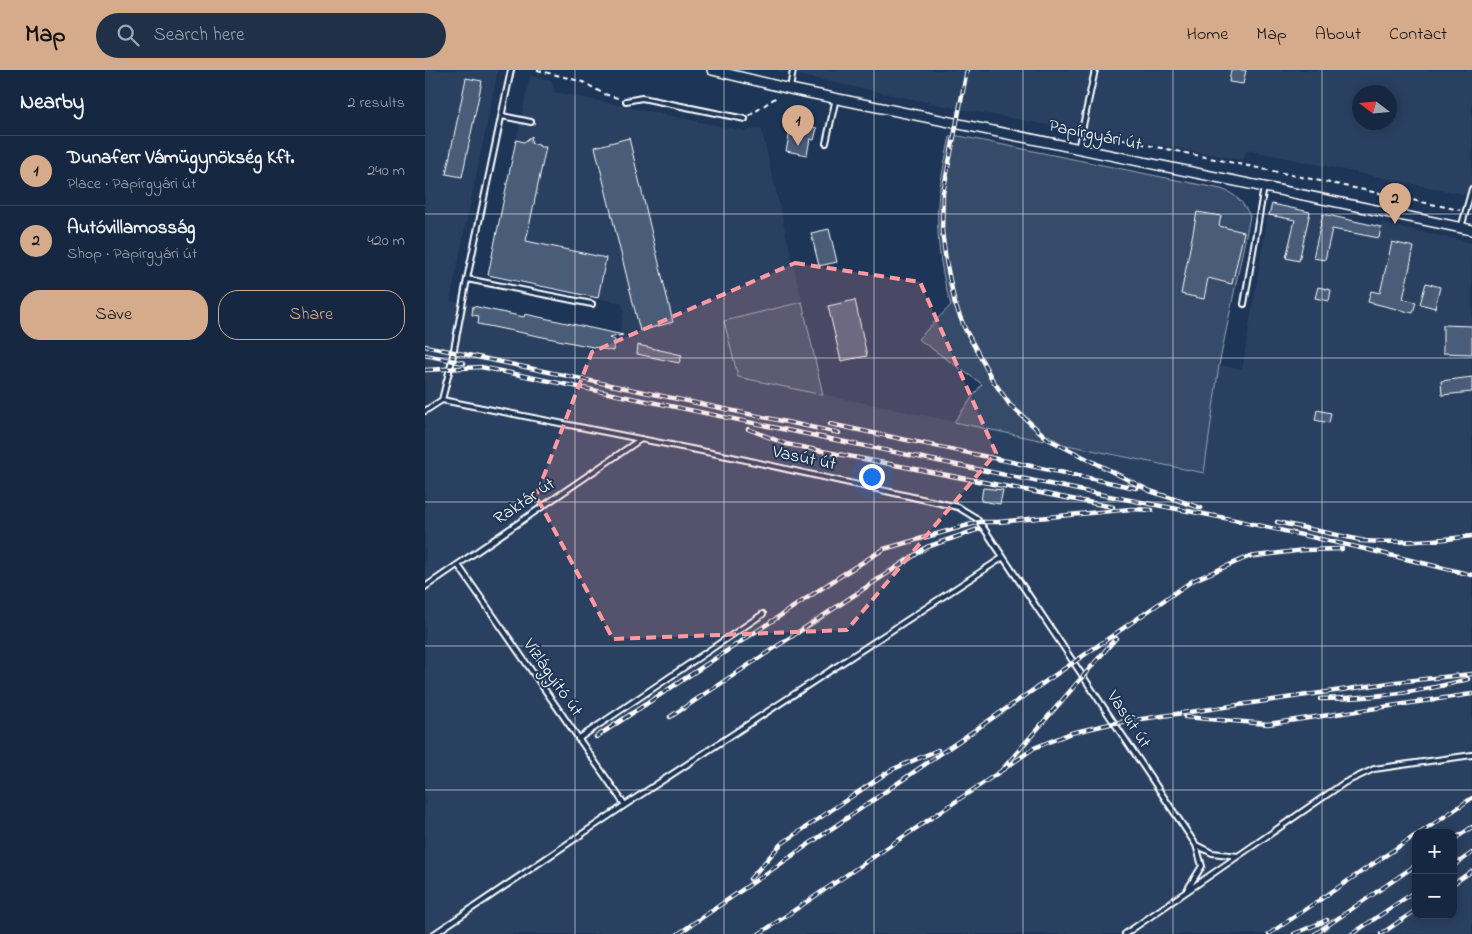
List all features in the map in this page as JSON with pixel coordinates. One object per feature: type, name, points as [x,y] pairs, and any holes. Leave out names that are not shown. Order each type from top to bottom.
[{"type":"street","name":"Papírgyári út","points":[[712,70],[790,89],[1472,230]]},
{"type":"lane","points":[[425,411],[442,400],[452,360],[511,70]]},
{"type":"lane","points":[[790,89],[793,70]]},
{"type":"lane","points":[[1078,149],[1095,70]]},
{"type":"lane","points":[[626,101],[642,98],[745,119]]},
{"type":"lane","points":[[826,144],[835,98]]},
{"type":"lane","points":[[502,116],[531,122]]},
{"type":"lane","points":[[1244,304],[1264,187]]},
{"type":"lane","points":[[1461,228],[1472,189]]},
{"type":"lane","points":[[467,279],[592,304]]},
{"type":"lane","name":"Vasút út","points":[[442,400],[641,439],[958,507],[976,518],[1196,845],[1202,866],[1186,892]]},
{"type":"lane","name":"Raktár út","points":[[425,588],[641,439]]},
{"type":"lane","points":[[435,934],[625,805],[1002,558]]},
{"type":"lane","name":"Vízlágyító út","points":[[458,565],[625,805]]},
{"type":"lane","points":[[578,739],[763,614]]},
{"type":"lane","points":[[1125,934],[1344,782],[1374,769],[1472,755]]},
{"type":"lane","points":[[1196,845],[1212,853],[1237,856]]},
{"type":"path","points":[[537,70],[583,82],[604,94],[626,101]]},
{"type":"path","points":[[745,119],[779,94]]},
{"type":"path","points":[[1081,136],[1104,136],[1466,211]]},
{"type":"highlighted area","points":[[795,263],[920,282],[996,453],[847,630],[613,639],[536,496],[592,352]]},
{"type":"shaded area","points":[[425,70],[498,70],[450,301],[523,317],[525,314],[595,329],[591,346],[616,351],[624,311],[622,303],[488,275],[530,76],[551,80],[555,92],[744,131],[761,128],[802,302],[724,321],[738,377],[1044,440],[1049,435],[1062,444],[1204,473],[1219,365],[1242,369],[1270,203],[1381,227],[1382,223],[1472,243],[1472,934],[425,934]]},
{"type":"shaded area","points":[[773,70],[1472,70],[1472,196],[1247,150],[1243,160],[965,110]]},
{"type":"shaded area","points":[[950,136],[959,136],[1221,189],[1231,193],[1242,203],[1250,216],[1219,365],[1204,473],[1062,444],[1049,435],[1044,441],[954,422],[982,384],[918,339],[951,305],[941,264],[938,235],[939,193]]},
{"type":"shaded area","points":[[802,302],[823,395],[738,377],[724,321]]},
{"type":"building","points":[[1231,70],[1246,70],[1243,84],[1229,82]]},
{"type":"building","points":[[466,78],[482,81],[462,177],[446,174]]},
{"type":"building","points":[[791,126],[804,129],[805,126],[817,128],[814,140],[810,139],[807,155],[786,151]]},
{"type":"building","points":[[532,136],[531,143],[540,147],[546,147],[526,241],[606,258],[598,298],[488,275],[516,140],[524,142]]},
{"type":"building","points":[[629,138],[673,322],[640,331],[595,147]]},
{"type":"building","points":[[1272,204],[1310,212],[1299,261],[1286,258],[1295,220],[1269,215]]},
{"type":"building","points":[[1197,212],[1221,216],[1219,226],[1244,232],[1232,284],[1208,278],[1204,299],[1181,294]]},
{"type":"building","points":[[1323,214],[1381,227],[1379,238],[1332,229],[1325,260],[1313,258]]},
{"type":"building","points":[[829,229],[837,262],[819,266],[811,233]]},
{"type":"building","points":[[1392,242],[1414,247],[1403,299],[1416,302],[1413,313],[1368,302],[1371,291],[1380,293]]},
{"type":"building","points":[[1426,283],[1440,287],[1435,308],[1420,304]]},
{"type":"building","points":[[1318,287],[1331,290],[1329,301],[1315,298]]},
{"type":"building","points":[[855,300],[867,356],[841,361],[828,306]]},
{"type":"building","points":[[473,306],[524,317],[525,314],[623,335],[609,338],[615,340],[613,351],[478,324],[479,316],[472,315]]},
{"type":"building","points":[[1443,325],[1472,326],[1472,354],[1443,353]]},
{"type":"building","points":[[638,345],[682,355],[679,363],[637,354]]},
{"type":"building","points":[[1472,377],[1472,392],[1442,395],[1441,381]]},
{"type":"building","points":[[1317,410],[1331,413],[1329,423],[1315,420]]},
{"type":"building","points":[[983,488],[1003,490],[1000,504],[981,501]]},
{"type":"railway","points":[[967,70],[943,193],[942,231],[955,304],[965,329],[992,379],[1010,405],[1048,439],[1150,491],[1201,508]]},
{"type":"railway","points":[[425,346],[839,433]]},
{"type":"railway","points":[[425,355],[464,363]]},
{"type":"railway","points":[[425,370],[481,367],[1093,493],[1230,519],[1472,575]]},
{"type":"railway","points":[[830,424],[1136,488]]},
{"type":"railway","points":[[748,429],[786,444],[1113,507]]},
{"type":"railway","points":[[596,737],[884,549],[979,522],[998,522],[1131,509],[1152,510]]},
{"type":"railway","points":[[1277,522],[1365,541]]},
{"type":"railway","points":[[670,717],[927,547],[979,529]]},
{"type":"railway","points":[[1360,541],[1416,541],[1472,536]]},
{"type":"railway","points":[[678,934],[1192,581],[1248,557],[1304,550],[1342,549]]},
{"type":"railway","points":[[759,934],[1001,771],[1116,638]]},
{"type":"railway","points":[[1001,771],[1034,748],[1071,733],[1114,723],[1396,682],[1472,674]]},
{"type":"railway","points":[[1320,699],[1394,694],[1432,688],[1468,679]]},
{"type":"railway","points":[[1185,717],[1268,724],[1472,694]]},
{"type":"railway","points":[[750,879],[781,844],[891,770],[938,750]]},
{"type":"railway","points":[[1426,829],[1472,798]]},
{"type":"railway","points":[[1457,837],[1472,827]]},
{"type":"railway","points":[[1269,934],[1412,838]]},
{"type":"railway","points":[[1457,863],[1472,853]]},
{"type":"railway","points":[[1315,934],[1412,868]]},
{"type":"railway","points":[[1457,881],[1472,871]]},
{"type":"railway","points":[[1352,934],[1412,894]]},
{"type":"railway","points":[[1381,934],[1412,913]]},
{"type":"railway","points":[[1294,934],[1327,920]]},
{"type":"place","name":"Dunaferr Vámügynökség Kft.","points":[[798,146]]},
{"type":"place","name":"Autóvillamosság","points":[[1395,224]]}]
